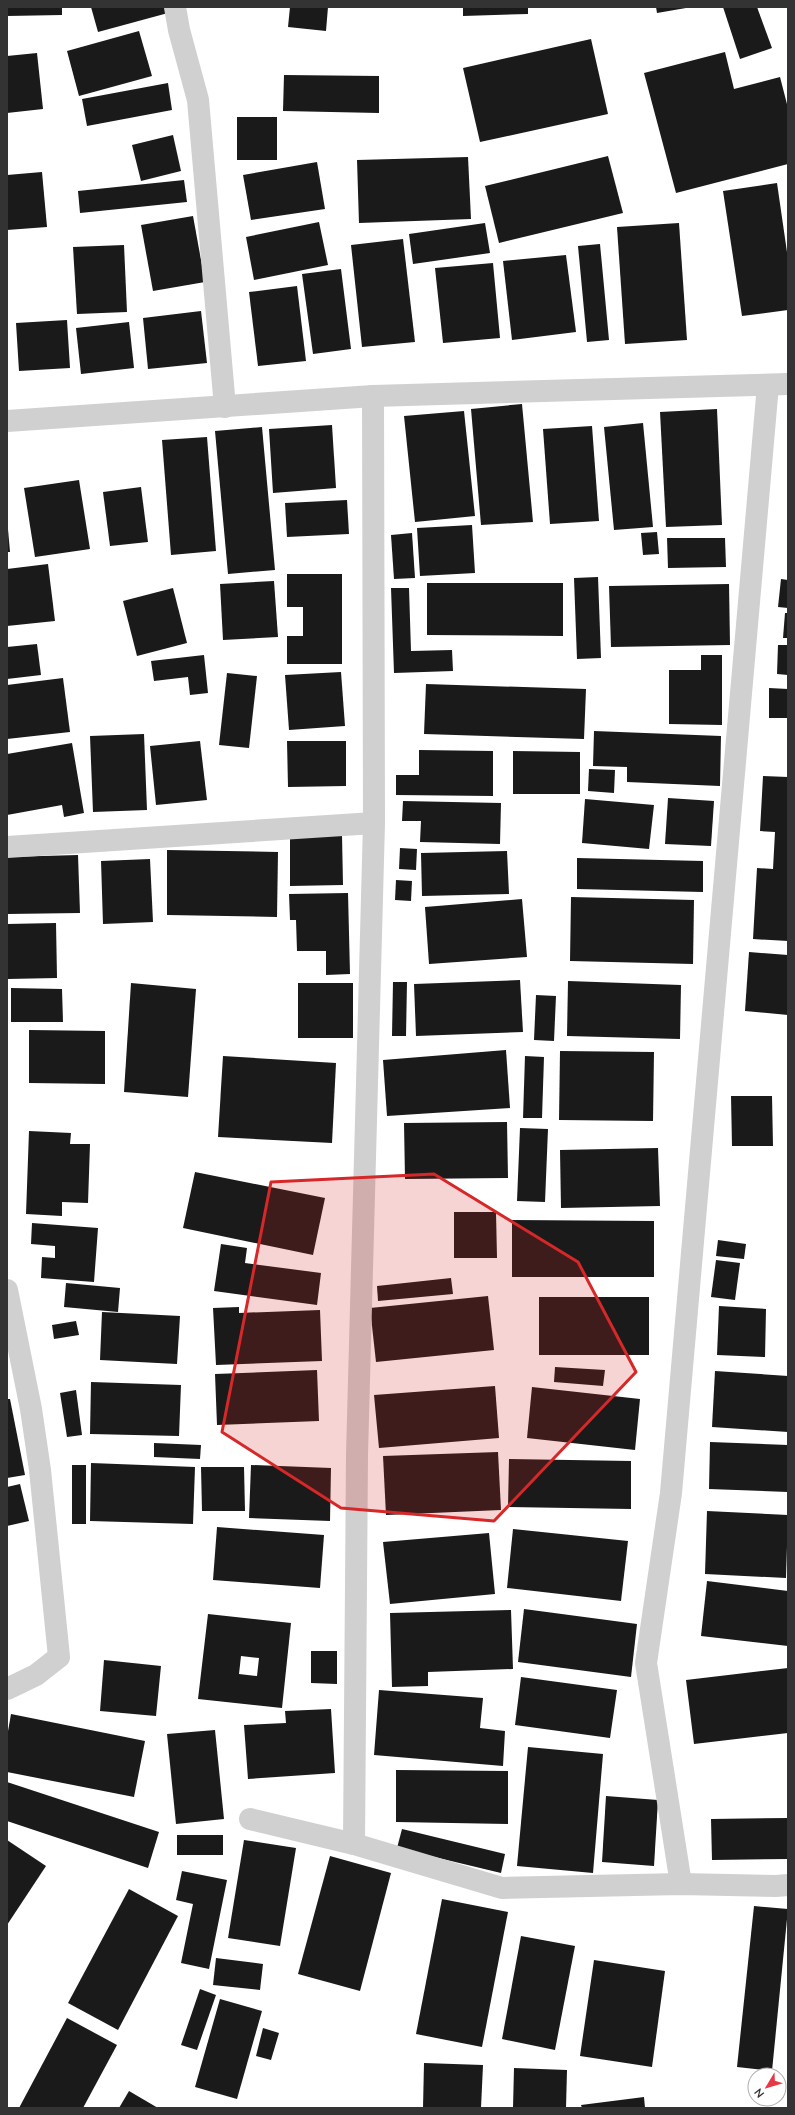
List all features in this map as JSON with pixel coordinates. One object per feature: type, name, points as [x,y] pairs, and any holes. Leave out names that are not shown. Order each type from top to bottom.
[{"type":"street","points":[[175,7],[179,30],[198,100],[226,407]]},
{"type":"street","points":[[7,421],[373,396],[778,385],[671,1492],[646,1663],[681,1884]]},
{"type":"street","points":[[354,1844],[357,1455],[374,823],[373,396]]},
{"type":"street","points":[[7,847],[374,823]]},
{"type":"street","points":[[7,1290],[31,1409],[40,1470],[59,1657],[36,1675],[7,1689]]},
{"type":"street","points":[[250,1819],[354,1844],[502,1888],[681,1884],[788,1885]]},
{"type":"highlighted area","points":[[434,1174],[578,1262],[636,1372],[494,1521],[341,1508],[222,1432],[271,1182]]},
{"type":"building","points":[[7,7],[62,7],[62,15],[7,16]]},
{"type":"building","points":[[91,7],[166,7],[168,13],[98,32]]},
{"type":"building","points":[[290,7],[328,7],[326,31],[288,27]]},
{"type":"building","points":[[463,7],[528,7],[528,14],[463,16]]},
{"type":"building","points":[[656,7],[686,7],[686,8],[657,13]]},
{"type":"building","points":[[723,7],[757,7],[772,48],[740,59]]},
{"type":"building","points":[[139,31],[152,76],[79,96],[67,51]]},
{"type":"building","points":[[591,39],[608,114],[480,142],[463,68]]},
{"type":"building","points":[[725,52],[734,89],[780,77],[788,108],[788,164],[676,193],[644,73]]},
{"type":"building","points":[[37,53],[43,109],[7,113],[7,56]]},
{"type":"building","points":[[284,75],[379,76],[379,113],[283,111]]},
{"type":"building","points":[[168,83],[172,110],[87,126],[82,99]]},
{"type":"building","points":[[237,117],[277,117],[277,160],[237,160]]},
{"type":"building","points":[[173,135],[181,171],[141,181],[132,145]]},
{"type":"building","points":[[608,156],[623,213],[499,243],[485,186]]},
{"type":"building","points":[[468,157],[471,219],[359,223],[357,160]]},
{"type":"building","points":[[317,162],[325,209],[251,220],[243,175]]},
{"type":"building","points":[[42,172],[47,227],[7,230],[7,175]]},
{"type":"building","points":[[184,180],[187,202],[80,213],[78,191]]},
{"type":"building","points":[[777,183],[788,259],[788,310],[742,316],[723,191]]},
{"type":"building","points":[[193,216],[205,282],[153,291],[141,225]]},
{"type":"building","points":[[319,222],[328,265],[254,280],[246,237]]},
{"type":"building","points":[[485,223],[490,253],[413,264],[409,234]]},
{"type":"building","points":[[679,223],[687,340],[625,344],[617,227]]},
{"type":"building","points":[[403,239],[415,342],[362,347],[351,245]]},
{"type":"building","points":[[600,244],[609,340],[587,342],[578,246]]},
{"type":"building","points":[[124,245],[127,312],[77,314],[73,247]]},
{"type":"building","points":[[566,255],[576,332],[512,340],[503,261]]},
{"type":"building","points":[[493,263],[500,338],[443,343],[435,268]]},
{"type":"building","points":[[341,269],[351,349],[313,354],[302,274]]},
{"type":"building","points":[[297,286],[306,361],[258,366],[249,292]]},
{"type":"building","points":[[201,311],[207,363],[148,369],[143,318]]},
{"type":"building","points":[[67,320],[70,368],[19,371],[16,323]]},
{"type":"building","points":[[129,322],[134,368],[81,374],[76,328]]},
{"type":"building","points":[[522,404],[533,522],[481,525],[471,409]]},
{"type":"building","points":[[717,409],[722,525],[666,527],[660,412]]},
{"type":"building","points":[[464,411],[475,516],[415,522],[404,416]]},
{"type":"building","points":[[643,423],[653,527],[614,530],[604,427]]},
{"type":"building","points":[[332,425],[336,488],[273,493],[269,429]]},
{"type":"building","points":[[592,426],[599,521],[550,524],[543,429]]},
{"type":"building","points":[[262,427],[275,570],[228,574],[215,431]]},
{"type":"building","points":[[207,437],[216,551],[171,555],[162,440]]},
{"type":"building","points":[[79,480],[90,549],[35,557],[24,488]]},
{"type":"building","points":[[141,487],[148,542],[110,546],[103,492]]},
{"type":"building","points":[[347,500],[349,534],[287,537],[285,503]]},
{"type":"building","points":[[7,518],[10,552],[7,552]]},
{"type":"building","points":[[472,525],[475,573],[420,576],[417,528]]},
{"type":"building","points":[[657,532],[659,554],[643,555],[641,533]]},
{"type":"building","points":[[412,533],[415,578],[394,579],[391,535]]},
{"type":"building","points":[[667,538],[725,538],[726,567],[668,568]]},
{"type":"building","points":[[48,564],[55,621],[7,626],[7,569]]},
{"type":"building","points":[[287,574],[342,574],[342,664],[287,664],[287,636],[303,636],[303,607],[287,607]]},
{"type":"building","points":[[598,577],[601,658],[577,659],[574,578]]},
{"type":"building","points":[[781,579],[788,580],[788,608],[778,607]]},
{"type":"building","points":[[274,581],[278,637],[223,640],[220,584]]},
{"type":"building","points":[[427,583],[563,583],[563,636],[427,635]]},
{"type":"building","points":[[729,584],[730,645],[611,647],[609,586]]},
{"type":"building","points":[[173,588],[187,643],[137,656],[123,601]]},
{"type":"building","points":[[391,588],[409,588],[411,651],[452,650],[453,671],[394,673]]},
{"type":"building","points":[[785,613],[788,613],[788,638],[783,638]]},
{"type":"building","points":[[37,644],[41,675],[7,679],[7,647]]},
{"type":"building","points":[[778,645],[788,645],[788,675],[777,674]]},
{"type":"building","points":[[204,655],[208,693],[190,695],[188,677],[154,681],[151,661]]},
{"type":"building","points":[[701,655],[722,655],[722,725],[669,724],[669,670],[701,670]]},
{"type":"building","points":[[341,672],[345,726],[289,730],[285,675]]},
{"type":"building","points":[[227,673],[257,676],[249,748],[219,745]]},
{"type":"building","points":[[63,678],[70,732],[7,739],[7,685]]},
{"type":"building","points":[[426,684],[586,689],[584,739],[424,734]]},
{"type":"building","points":[[769,688],[788,689],[788,718],[769,718]]},
{"type":"building","points":[[594,731],[721,736],[720,786],[627,782],[627,767],[593,766]]},
{"type":"building","points":[[144,734],[147,810],[93,812],[90,736]]},
{"type":"building","points":[[200,741],[207,800],[156,805],[150,746]]},
{"type":"building","points":[[287,741],[346,741],[346,786],[288,787]]},
{"type":"building","points":[[72,743],[84,813],[64,817],[62,805],[7,815],[7,754]]},
{"type":"building","points":[[419,750],[493,751],[493,796],[396,795],[396,775],[419,775]]},
{"type":"building","points":[[513,751],[580,752],[580,794],[513,794]]},
{"type":"building","points":[[589,769],[615,770],[614,793],[588,791]]},
{"type":"building","points":[[763,776],[788,777],[788,941],[753,939],[757,868],[773,869],[775,832],[760,831]]},
{"type":"building","points":[[668,798],[714,801],[711,846],[665,844]]},
{"type":"building","points":[[585,799],[654,805],[649,849],[582,843]]},
{"type":"building","points":[[403,801],[501,803],[500,844],[420,842],[421,821],[402,821]]},
{"type":"building","points":[[290,835],[342,835],[343,885],[290,886]]},
{"type":"building","points":[[400,848],[417,849],[416,870],[399,869]]},
{"type":"building","points":[[167,850],[278,852],[277,917],[167,915]]},
{"type":"building","points":[[507,851],[509,894],[422,896],[421,853]]},
{"type":"building","points":[[78,855],[80,913],[7,914],[7,857]]},
{"type":"building","points":[[577,858],[703,861],[703,892],[577,889]]},
{"type":"building","points":[[150,859],[153,922],[103,924],[101,861]]},
{"type":"building","points":[[396,880],[412,881],[411,901],[395,900]]},
{"type":"building","points":[[348,893],[350,974],[326,975],[326,951],[297,951],[296,920],[290,920],[289,894]]},
{"type":"building","points":[[571,897],[694,900],[693,964],[570,961]]},
{"type":"building","points":[[522,899],[527,957],[429,964],[425,907]]},
{"type":"building","points":[[56,923],[57,978],[7,979],[7,924]]},
{"type":"building","points":[[749,952],[788,955],[788,1015],[745,1011]]},
{"type":"building","points":[[520,980],[523,1032],[416,1036],[414,984]]},
{"type":"building","points":[[568,981],[681,985],[680,1039],[567,1036]]},
{"type":"building","points":[[393,982],[407,982],[406,1036],[392,1036]]},
{"type":"building","points":[[131,983],[196,989],[188,1097],[124,1092]]},
{"type":"building","points":[[298,983],[353,983],[353,1038],[298,1038]]},
{"type":"building","points":[[11,988],[62,989],[63,1022],[11,1022]]},
{"type":"building","points":[[536,995],[556,996],[554,1041],[534,1040]]},
{"type":"building","points":[[29,1030],[105,1031],[105,1084],[29,1083]]},
{"type":"building","points":[[506,1050],[510,1108],[387,1116],[383,1060]]},
{"type":"building","points":[[560,1051],[654,1052],[653,1121],[559,1120]]},
{"type":"building","points":[[223,1056],[336,1063],[332,1143],[218,1137]]},
{"type":"building","points":[[525,1056],[544,1057],[542,1118],[523,1118]]},
{"type":"building","points":[[731,1096],[772,1096],[773,1146],[732,1146]]},
{"type":"building","points":[[507,1122],[508,1178],[405,1179],[404,1123]]},
{"type":"building","points":[[520,1128],[548,1129],[545,1202],[517,1201]]},
{"type":"building","points":[[29,1131],[71,1133],[70,1144],[90,1144],[88,1203],[62,1202],[62,1216],[26,1214]]},
{"type":"building","points":[[658,1148],[660,1206],[561,1208],[560,1150]]},
{"type":"building","points":[[195,1172],[325,1198],[313,1255],[183,1228]]},
{"type":"building","points":[[454,1212],[496,1212],[497,1258],[454,1258]]},
{"type":"building","points":[[512,1220],[654,1221],[654,1277],[512,1277]]},
{"type":"building","points":[[32,1223],[98,1228],[94,1282],[41,1278],[42,1257],[55,1258],[55,1246],[31,1244]]},
{"type":"building","points":[[718,1240],[746,1244],[744,1259],[716,1256]]},
{"type":"building","points":[[221,1244],[247,1248],[245,1263],[321,1273],[317,1305],[214,1291]]},
{"type":"building","points":[[716,1260],[740,1263],[735,1300],[711,1297]]},
{"type":"building","points":[[451,1278],[453,1294],[378,1301],[377,1286]]},
{"type":"building","points":[[66,1283],[120,1288],[118,1312],[64,1307]]},
{"type":"building","points":[[488,1296],[494,1350],[376,1362],[370,1308]]},
{"type":"building","points":[[539,1297],[649,1297],[649,1355],[539,1355]]},
{"type":"building","points":[[719,1306],[766,1309],[765,1357],[717,1355]]},
{"type":"building","points":[[239,1307],[239,1313],[320,1310],[322,1361],[216,1365],[213,1308]]},
{"type":"building","points":[[102,1312],[180,1316],[177,1364],[100,1360]]},
{"type":"building","points":[[76,1321],[79,1335],[54,1339],[52,1325]]},
{"type":"building","points":[[555,1367],[605,1370],[603,1386],[554,1382]]},
{"type":"building","points":[[317,1370],[319,1421],[217,1425],[215,1374]]},
{"type":"building","points":[[715,1371],[788,1376],[788,1432],[712,1427]]},
{"type":"building","points":[[91,1382],[181,1385],[179,1436],[90,1434]]},
{"type":"building","points":[[495,1386],[499,1438],[379,1448],[374,1395]]},
{"type":"building","points":[[532,1387],[640,1399],[635,1450],[527,1438]]},
{"type":"building","points":[[76,1390],[82,1435],[67,1437],[60,1393]]},
{"type":"building","points":[[7,1399],[10,1399],[25,1475],[7,1478]]},
{"type":"building","points":[[710,1442],[788,1445],[788,1492],[709,1489]]},
{"type":"building","points":[[154,1443],[201,1445],[200,1459],[154,1457]]},
{"type":"building","points":[[498,1452],[501,1510],[386,1515],[383,1456]]},
{"type":"building","points":[[509,1459],[631,1461],[631,1509],[508,1507]]},
{"type":"building","points":[[91,1463],[195,1467],[193,1524],[90,1521]]},
{"type":"building","points":[[72,1465],[86,1465],[86,1524],[72,1524]]},
{"type":"building","points":[[251,1465],[331,1468],[330,1521],[249,1518]]},
{"type":"building","points":[[201,1467],[244,1467],[245,1511],[202,1511]]},
{"type":"building","points":[[20,1484],[29,1521],[7,1526],[7,1487]]},
{"type":"building","points":[[707,1511],[788,1515],[786,1578],[705,1574]]},
{"type":"building","points":[[217,1527],[324,1535],[320,1588],[213,1580]]},
{"type":"building","points":[[513,1529],[628,1541],[621,1601],[507,1588]]},
{"type":"building","points":[[489,1533],[495,1594],[390,1604],[383,1542]]},
{"type":"building","points":[[707,1581],[788,1591],[788,1646],[701,1636]]},
{"type":"building","points":[[524,1609],[637,1624],[631,1677],[518,1662]]},
{"type":"building","points":[[511,1610],[513,1669],[428,1672],[428,1686],[392,1687],[390,1613]]},
{"type":"building","points":[[208,1614],[291,1623],[282,1708],[198,1699]],"holes":[[[241,1656],[259,1658],[257,1676],[239,1674]]]},
{"type":"building","points":[[311,1651],[337,1651],[337,1684],[311,1683]]},
{"type":"building","points":[[104,1660],[161,1666],[156,1716],[100,1711]]},
{"type":"building","points":[[788,1668],[788,1733],[694,1744],[686,1680]]},
{"type":"building","points":[[521,1677],[617,1690],[610,1738],[515,1725]]},
{"type":"building","points":[[379,1690],[483,1698],[480,1728],[505,1731],[503,1766],[374,1755]]},
{"type":"building","points":[[331,1709],[335,1773],[248,1779],[244,1725],[286,1723],[285,1711]]},
{"type":"building","points":[[11,1714],[145,1741],[134,1797],[7,1772],[7,1737]]},
{"type":"building","points":[[215,1730],[224,1819],[176,1824],[167,1734]]},
{"type":"building","points":[[528,1747],[603,1754],[593,1873],[517,1866]]},
{"type":"building","points":[[396,1770],[508,1771],[508,1824],[396,1822]]},
{"type":"building","points":[[7,1782],[159,1832],[148,1868],[7,1821]]},
{"type":"building","points":[[606,1796],[658,1800],[654,1866],[602,1862]]},
{"type":"building","points":[[788,1818],[788,1859],[712,1860],[711,1819]]},
{"type":"building","points":[[402,1829],[505,1854],[501,1873],[397,1848]]},
{"type":"building","points":[[177,1835],[223,1835],[223,1855],[177,1855]]},
{"type":"building","points":[[7,1840],[46,1866],[7,1925]]},
{"type":"building","points":[[244,1840],[296,1848],[280,1946],[228,1938]]},
{"type":"building","points":[[330,1856],[391,1873],[360,1991],[298,1974]]},
{"type":"building","points":[[182,1871],[227,1880],[209,1969],[181,1963],[193,1904],[176,1900]]},
{"type":"building","points":[[129,1889],[178,1916],[118,2030],[68,2003]]},
{"type":"building","points":[[442,1899],[508,1912],[482,2047],[416,2034]]},
{"type":"building","points":[[754,1906],[788,1909],[772,2067],[737,2067]]},
{"type":"building","points":[[521,1936],[575,1946],[555,2050],[502,2039]]},
{"type":"building","points":[[216,1958],[263,1964],[260,1990],[213,1985]]},
{"type":"building","points":[[594,1960],[665,1971],[652,2067],[580,2056]]},
{"type":"building","points":[[200,1989],[216,1995],[197,2050],[181,2045]]},
{"type":"building","points":[[220,1999],[262,2011],[237,2099],[195,2087]]},
{"type":"building","points":[[67,2018],[117,2045],[83,2108],[19,2108]]},
{"type":"building","points":[[263,2028],[279,2033],[271,2060],[256,2056]]},
{"type":"building","points":[[424,2063],[483,2065],[481,2108],[423,2108]]},
{"type":"building","points":[[514,2068],[567,2070],[566,2108],[513,2108]]},
{"type":"building","points":[[129,2091],[158,2108],[119,2108]]},
{"type":"building","points":[[644,2097],[645,2108],[582,2108],[581,2105]]}]
